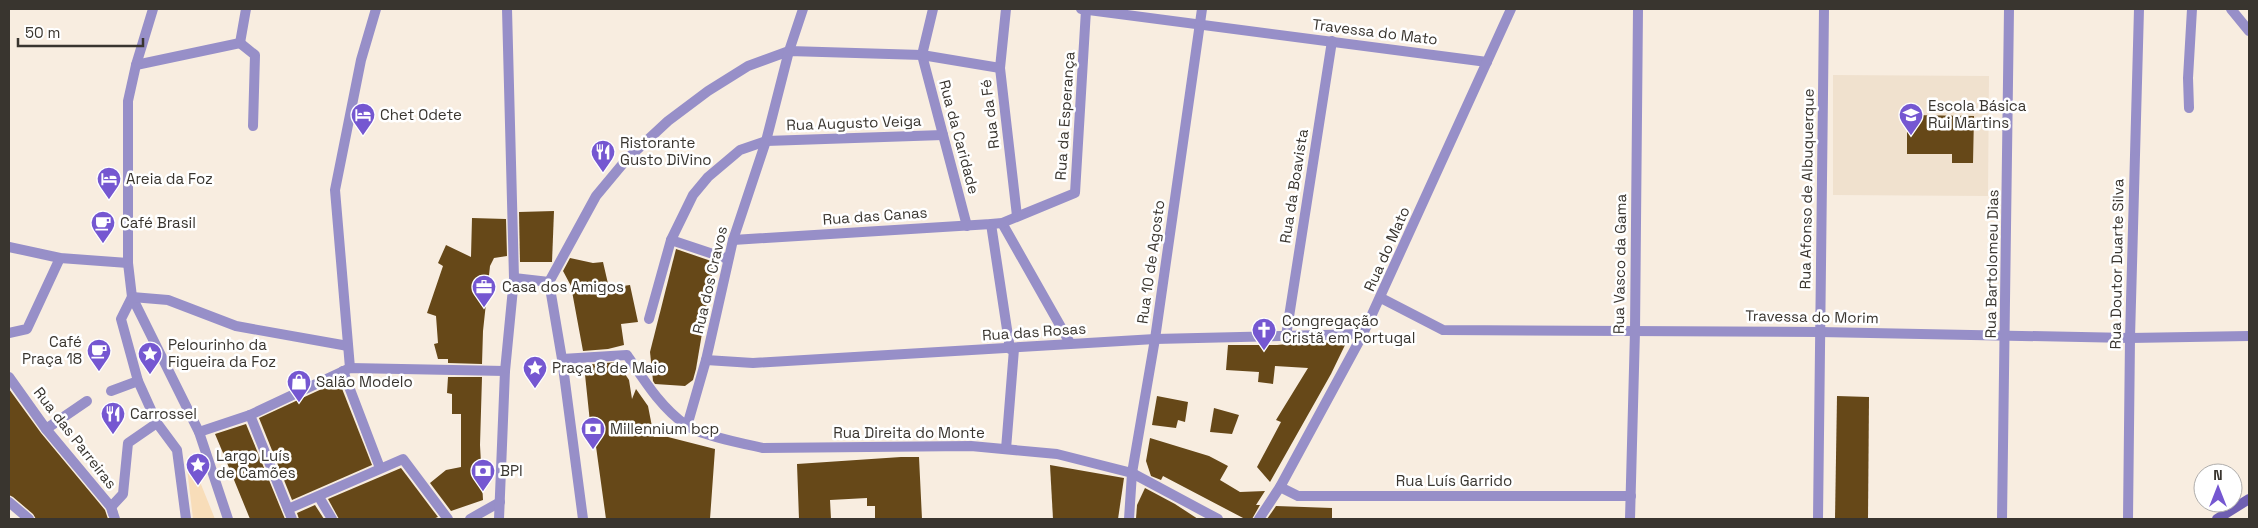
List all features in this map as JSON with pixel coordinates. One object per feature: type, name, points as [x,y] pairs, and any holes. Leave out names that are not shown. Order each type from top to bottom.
[{"type":"main road","points":[[2217,519],[2249,499]]},
{"type":"street","points":[[152,9],[128,100],[128,263],[132,297],[199,432],[228,519]]},
{"type":"street","points":[[240,43],[246,9]]},
{"type":"street","points":[[376,9],[361,60],[335,190],[348,346],[346,370],[380,468]]},
{"type":"street","points":[[499,519],[505,371],[514,278],[507,9]]},
{"type":"street","name":"Rua dos Cravos","points":[[687,426],[706,360],[732,240],[766,141],[789,52],[803,9]]},
{"type":"street","points":[[922,55],[933,9]]},
{"type":"street","name":"Rua da Fé","points":[[1006,9],[1000,68],[1017,216]]},
{"type":"street","name":"Travessa do Mato","points":[[1083,9],[1487,62]]},
{"type":"street","name":"Rua da Esperança","points":[[1017,216],[1075,193],[1083,9]]},
{"type":"street","name":"Rua 10 de Agosto","points":[[1129,519],[1132,473],[1155,339],[1202,9]]},
{"type":"street","name":"Rua do Mato","points":[[1258,519],[1280,487],[1381,298],[1511,9]]},
{"type":"street","name":"Rua Vasco da Gama","points":[[1630,519],[1635,331],[1638,9]]},
{"type":"street","name":"Rua Afonso de Albuquerque","points":[[1818,519],[1824,9]]},
{"type":"street","name":"Rua Bartolomeu Dias","points":[[2002,519],[2009,9]]},
{"type":"street","name":"Rua Doutor Duarte Silva","points":[[2128,519],[2130,338],[2139,9]]},
{"type":"street","points":[[2188,108],[2192,9]]},
{"type":"street","points":[[2231,9],[2249,31]]},
{"type":"street","name":"Rua da Boavista","points":[[1286,336],[1332,41]]},
{"type":"street","points":[[136,65],[240,43],[255,54],[253,126]]},
{"type":"street","points":[[583,519],[562,359],[549,282],[596,196],[626,160],[668,121],[708,91],[748,66],[789,52],[922,55],[1000,68]]},
{"type":"street","name":"Rua da Caridade","points":[[922,55],[966,226]]},
{"type":"street","name":"Rua Augusto Veiga","points":[[649,319],[671,240],[692,195],[708,177],[740,150],[766,141],[943,135]]},
{"type":"street","name":"Rua das Canas","points":[[732,240],[991,224],[1002,223],[1017,216]]},
{"type":"street","points":[[1002,223],[1070,343]]},
{"type":"street","points":[[991,224],[1012,349],[1006,449]]},
{"type":"street","points":[[671,240],[728,259]]},
{"type":"street","points":[[9,247],[60,258],[128,263]]},
{"type":"street","points":[[9,333],[27,329],[60,258]]},
{"type":"street","points":[[514,278],[549,282]]},
{"type":"street","points":[[132,297],[168,300],[236,326],[348,346]]},
{"type":"street","points":[[132,297],[121,319],[138,381],[157,423],[177,450],[186,519]]},
{"type":"street","name":"Travessa do Morim","points":[[1381,298],[1443,330],[1820,332],[2130,338],[2249,336]]},
{"type":"street","name":"Rua das Rosas","points":[[706,360],[753,363],[1012,349],[1070,343],[1363,334]]},
{"type":"street","points":[[562,359],[627,355],[650,390],[687,426]]},
{"type":"street","points":[[199,432],[250,415],[346,370],[505,371]]},
{"type":"street","name":"Rua das Parreiras","points":[[9,377],[46,429],[111,507],[115,519]]},
{"type":"street","points":[[111,391],[138,381]]},
{"type":"street","points":[[46,429],[87,401]]},
{"type":"street","points":[[250,415],[292,519]]},
{"type":"street","points":[[111,507],[123,494],[128,443],[157,423]]},
{"type":"street","name":"Rua Direita do Monte","points":[[687,426],[731,441],[763,448],[971,446],[1056,454],[1132,473],[1218,519]]},
{"type":"street","points":[[288,509],[403,459],[448,519]]},
{"type":"street","name":"Rua Luís Garrido","points":[[1280,487],[1298,496],[1631,496]]},
{"type":"street","points":[[319,497],[332,519]]},
{"type":"street","points":[[9,502],[29,519]]},
{"type":"street","points":[[470,519],[500,502]]},
{"type":"shaded area","name":"Escola Básica Rui Martins","points":[[1833,75],[1989,76],[1988,196],[1833,195]]},
{"type":"shaded area","points":[[194,467],[215,519],[193,519],[187,468]]},
{"type":"building","points":[[1907,115],[1974,116],[1973,163],[1952,163],[1952,154],[1907,154]]},
{"type":"building","points":[[554,211],[552,262],[520,262],[519,212]]},
{"type":"building","points":[[472,218],[506,219],[507,256],[494,258],[490,266],[483,331],[482,364],[448,363],[448,359],[438,359],[434,344],[438,343],[436,316],[427,313],[443,266],[438,263],[446,245],[471,257]]},
{"type":"building","points":[[676,249],[714,262],[696,369],[693,380],[685,386],[655,384],[653,381],[650,352]]},
{"type":"building","points":[[570,258],[593,263],[603,262],[609,288],[630,285],[638,322],[621,324],[624,345],[608,349],[583,351],[571,286],[563,271]]},
{"type":"building","points":[[1310,342],[1346,343],[1331,374],[1270,482],[1257,467],[1281,422],[1276,420],[1308,368],[1275,366],[1273,384],[1258,382],[1259,372],[1226,370],[1228,345],[1277,345]]},
{"type":"building","points":[[617,362],[629,380],[632,399],[636,389],[648,406],[654,437],[668,437],[715,449],[710,519],[606,519],[594,432],[591,432],[584,365]]},
{"type":"building","points":[[448,377],[482,377],[480,445],[483,500],[451,511],[430,483],[446,470],[461,467],[461,414],[452,414],[452,394],[447,393]]},
{"type":"building","points":[[339,381],[372,465],[292,500],[259,418]]},
{"type":"building","points":[[9,389],[41,433],[105,510],[108,519],[36,519],[33,514],[9,495]]},
{"type":"building","points":[[1157,396],[1188,402],[1185,422],[1178,420],[1176,428],[1152,425]]},
{"type":"building","points":[[1837,396],[1869,397],[1868,519],[1835,519]]},
{"type":"building","points":[[1214,408],[1239,415],[1232,434],[1210,432]]},
{"type":"building","points":[[246,424],[285,519],[250,519],[215,434]]},
{"type":"building","points":[[1150,438],[1209,456],[1228,466],[1220,480],[1240,492],[1265,491],[1256,505],[1260,505],[1252,519],[1245,519],[1163,476],[1161,480],[1151,476],[1146,461]]},
{"type":"building","points":[[919,457],[922,519],[875,519],[875,506],[867,506],[867,498],[830,500],[831,519],[799,519],[797,464]]},
{"type":"building","points":[[1050,465],[1124,478],[1118,519],[1053,519]]},
{"type":"building","points":[[401,468],[438,517],[433,519],[339,519],[328,499]]},
{"type":"building","points":[[1145,488],[1198,519],[1136,519],[1137,505]]},
{"type":"building","points":[[315,505],[324,519],[299,519],[297,513]]},
{"type":"building","points":[[1276,506],[1332,508],[1332,519],[1267,519]]},
{"type":"place","name":"Chet Odete","points":[[363,136]]},
{"type":"place","name":"Escola Básica Rui Martins","points":[[1911,136]]},
{"type":"place","name":"Ristorante Gusto DiVino","points":[[603,173]]},
{"type":"place","name":"Areia da Foz","points":[[109,200]]},
{"type":"place","name":"Café Brasil","points":[[103,244]]},
{"type":"place","name":"Casa dos Amigos","points":[[484,308]]},
{"type":"place","name":"Congregação Cristã em Portugal","points":[[1264,351]]},
{"type":"place","name":"Café Praça 18","points":[[99,372]]},
{"type":"place","name":"Pelourinho da Figueira da Foz","points":[[150,375]]},
{"type":"place","name":"Praça 8 de Maio","points":[[535,389]]},
{"type":"place","name":"Salão Modelo","points":[[299,403]]},
{"type":"place","name":"Carrossel","points":[[113,435]]},
{"type":"place","name":"Millennium bcp","points":[[593,450]]},
{"type":"place","name":"Largo Luís de Camões","points":[[198,486]]},
{"type":"place","name":"BPI","points":[[483,492]]}]
